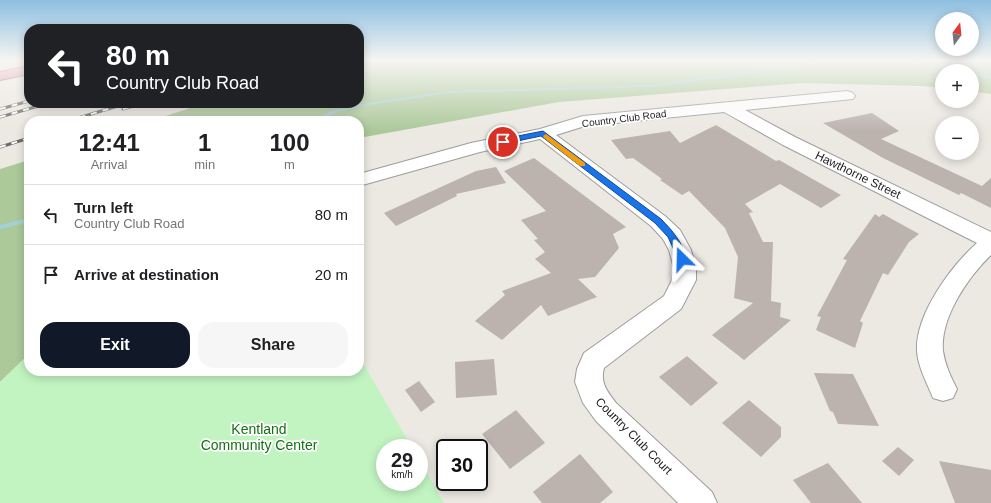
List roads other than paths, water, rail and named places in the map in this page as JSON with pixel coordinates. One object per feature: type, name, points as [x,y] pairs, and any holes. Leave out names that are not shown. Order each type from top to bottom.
[{"type":"street","name":"Country Club Road","points":[[364,179],[477,147],[543,133],[583,122],[847,96]]},
{"type":"street","name":"Hawthorne Street","points":[[727,107],[789,141],[991,242]]},
{"type":"street","name":"Country Club Court","points":[[543,133],[658,221],[672,235],[680,250],[685,268],[684,280],[673,302],[593,361],[589,370],[588,378],[593,396],[606,412],[701,503]]},
{"type":"street","points":[[943,389],[934,368],[930,349],[933,326],[948,296],[969,263],[991,242]]},
{"type":"waterway","points":[[364,105],[448,92],[650,86],[669,83]]},
{"type":"waterway","points":[[324,116],[350,108]]},
{"type":"waterway","points":[[0,227],[24,221]]},
{"type":"railway","points":[[0,109],[24,102]]},
{"type":"railway","points":[[0,117],[32,108]]},
{"type":"railway","points":[[85,116],[111,108]]},
{"type":"railway","points":[[0,147],[24,140]]},
{"type":"park label","name":"Kentland Community Center","points":[[259,438]]}]
